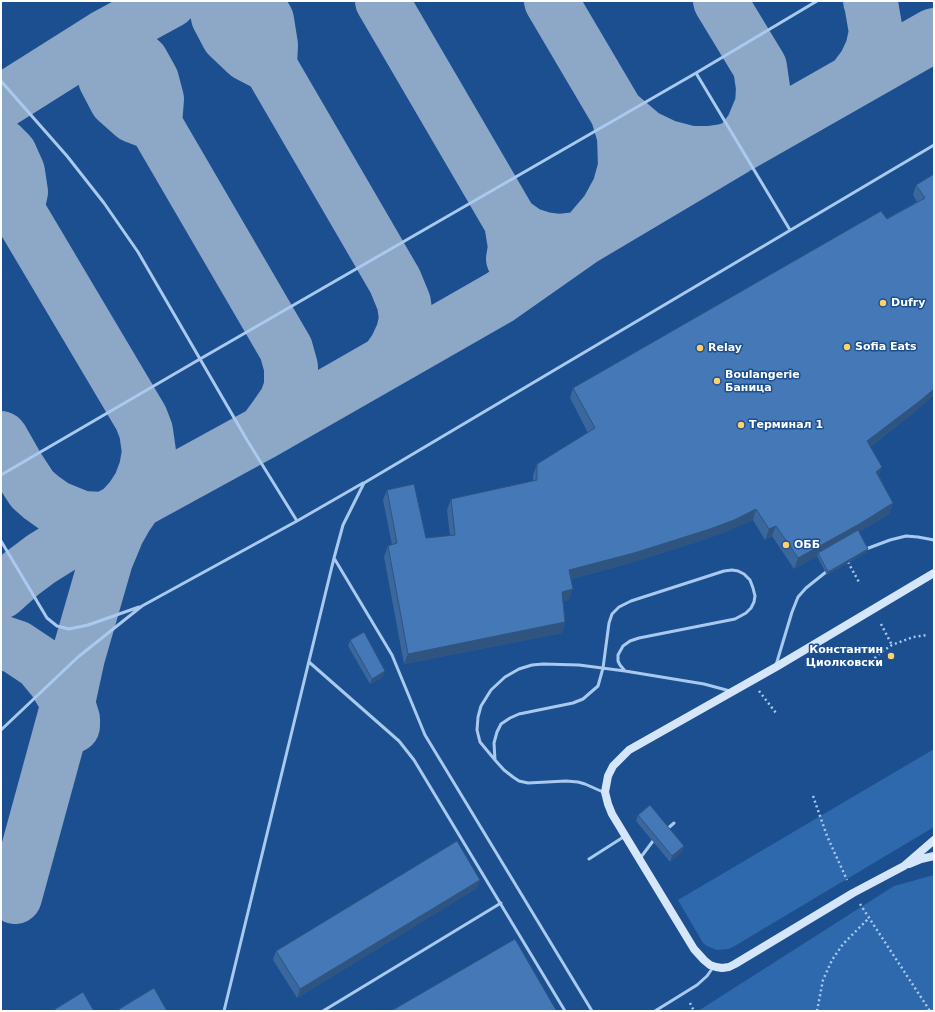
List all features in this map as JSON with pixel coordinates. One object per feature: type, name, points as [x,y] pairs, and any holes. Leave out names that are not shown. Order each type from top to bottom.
[{"type":"main road","points":[[934,573],[776,667],[629,750],[613,766],[608,776],[606,792],[608,804],[612,814],[694,949],[704,960],[714,966],[722,968],[735,964],[853,893],[904,866],[921,859],[934,856]]},
{"type":"main road","points":[[904,866],[934,840]]},
{"type":"lane","points":[[1,475],[696,73],[817,1]]},
{"type":"lane","points":[[696,73],[790,230]]},
{"type":"lane","points":[[1,82],[67,156],[104,203],[138,252],[297,521]]},
{"type":"lane","points":[[1,730],[78,657],[142,606],[364,483],[934,145]]},
{"type":"lane","points":[[224,1011],[334,558],[343,525],[364,483]]},
{"type":"lane","points":[[866,549],[906,536],[934,540]]},
{"type":"lane","points":[[1,542],[47,618],[57,626],[69,629],[82,626],[142,606]]},
{"type":"lane","points":[[334,558],[392,655],[425,735],[592,1011]]},
{"type":"lane","points":[[495,760],[494,744],[496,732],[502,724],[510,718],[519,714],[573,703],[583,699],[598,686],[603,668],[609,623],[612,614],[619,607],[631,601],[724,571],[738,571],[750,580],[755,596],[751,608],[746,613],[735,619],[630,640],[623,646],[618,655],[620,666],[625,671]]},
{"type":"lane","points":[[776,667],[792,612],[798,598],[806,588],[826,572]]},
{"type":"lane","points":[[309,662],[399,741],[414,760],[565,1011]]},
{"type":"lane","points":[[606,792],[578,782],[566,781],[528,783],[519,781],[504,770],[480,742],[477,730],[481,706],[491,690],[505,677],[519,669],[532,665],[543,664],[579,665],[625,671],[704,684],[732,691]]},
{"type":"lane","points":[[665,831],[674,823]]},
{"type":"lane","points":[[589,859],[625,836]]},
{"type":"lane","points":[[639,860],[653,841]]},
{"type":"lane","points":[[323,1011],[501,903]]},
{"type":"lane","points":[[656,1011],[697,985],[707,976],[714,966]]},
{"type":"path","points":[[848,562],[860,584]]},
{"type":"path","points":[[881,624],[892,645]]},
{"type":"path","points":[[873,663],[875,658],[880,653],[892,645],[913,637],[927,635]]},
{"type":"path","points":[[751,680],[776,713]]},
{"type":"path","points":[[813,796],[827,836],[847,880]]},
{"type":"path","points":[[859,903],[930,1011]]},
{"type":"path","points":[[817,1011],[823,980],[832,960],[843,944],[869,918]]},
{"type":"shaded area","points":[[934,749],[934,827],[733,947],[717,950],[703,943],[678,900]]},
{"type":"shaded area","points":[[934,875],[934,1011],[698,1011],[894,886]]},
{"type":"building","name":"Терминал 1","points":[[934,174],[934,389],[867,441],[882,467],[876,472],[893,503],[861,523],[798,558],[776,526],[769,529],[756,509],[734,520],[710,529],[634,553],[569,570],[573,589],[562,592],[565,622],[408,654],[388,546],[397,543],[387,490],[414,484],[426,538],[455,535],[451,499],[537,480],[537,464],[595,428],[573,388],[881,211],[887,219],[925,198],[916,185]]},
{"type":"building","points":[[858,530],[868,549],[828,572],[818,553]]},
{"type":"building","points":[[364,632],[385,671],[372,679],[350,640]]},
{"type":"building","points":[[650,805],[684,846],[672,856],[638,815]]},
{"type":"building","points":[[457,841],[480,880],[300,989],[276,951]]},
{"type":"building","points":[[515,939],[556,1010],[555,1011],[391,1011]]},
{"type":"building","points":[[154,988],[167,1011],[116,1011]]},
{"type":"building","points":[[83,992],[94,1011],[52,1011]]},
{"type":"taxiway","points":[[1,102],[104,37],[170,1]]},
{"type":"taxiway","points":[[215,1],[218,17],[228,36],[247,54],[270,66],[395,281],[404,303],[406,319],[403,333],[396,348],[387,361]]},
{"type":"taxiway","points":[[256,1],[267,20],[271,45],[270,66]]},
{"type":"taxiway","points":[[382,1],[511,222],[515,247],[513,259]]},
{"type":"taxiway","points":[[511,222],[528,234],[544,239],[559,241],[584,238],[607,211],[619,189],[625,167],[624,136],[617,113],[551,1]]},
{"type":"taxiway","points":[[617,113],[644,136],[667,147],[690,153],[710,153],[724,151],[739,146],[752,129],[762,105],[763,88],[760,67],[720,1]]},
{"type":"taxiway","points":[[853,81],[865,65],[872,50],[876,32],[870,1]]},
{"type":"taxiway","points":[[1,592],[41,559],[105,519],[264,432],[500,297],[584,238],[739,146],[934,35]]},
{"type":"taxiway","points":[[155,124],[157,99],[152,80],[142,62],[124,46],[104,37],[101,60],[105,79],[116,100],[134,116],[155,124],[286,349],[291,367],[291,387],[286,401],[264,432]]},
{"type":"taxiway","points":[[1,145],[10,154],[18,172],[21,192],[17,209]]},
{"type":"taxiway","points":[[1,204],[17,209],[141,418],[146,431],[149,452],[146,469],[140,485],[131,499],[121,510]]},
{"type":"taxiway","points":[[1,438],[32,489],[41,497],[55,507],[82,518],[105,519]]},
{"type":"taxiway","points":[[15,897],[68,703],[78,657],[106,560],[118,531],[137,501]]},
{"type":"taxiway","points":[[1,642],[16,647],[40,663],[54,680],[68,703],[73,719],[73,726]]},
{"type":"place","name":"Dufry","points":[[883,303]]},
{"type":"place","name":"Sofia Eats","points":[[847,347]]},
{"type":"place","name":"Relay","points":[[700,348]]},
{"type":"place","name":"Boulangerie Баница","points":[[717,381]]},
{"type":"place","name":"Терминал 1","points":[[741,425]]},
{"type":"place","name":"ОББ","points":[[786,545]]},
{"type":"place","name":"Константин Циолковски","points":[[891,656]]}]
